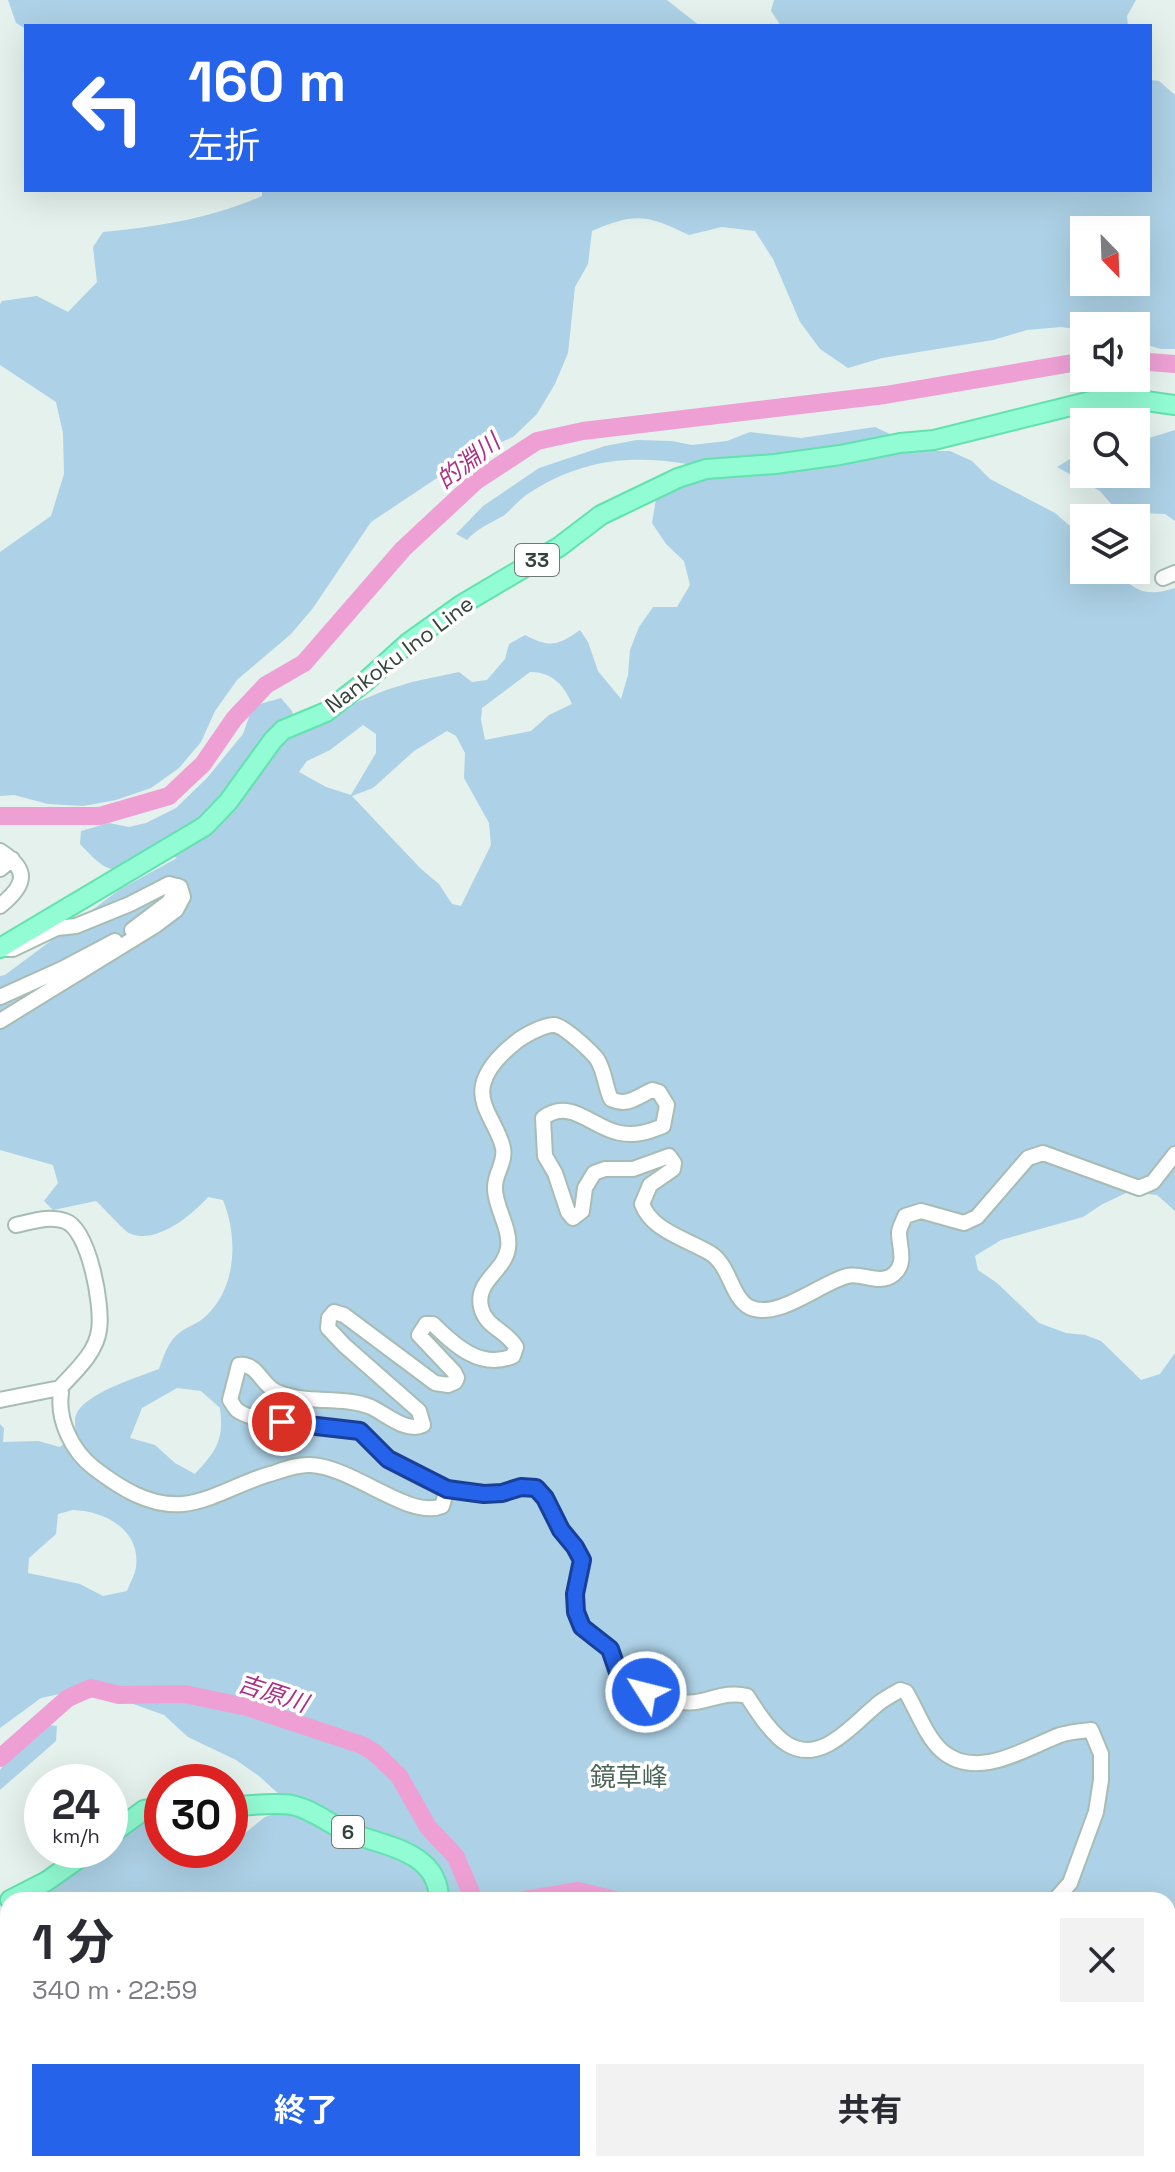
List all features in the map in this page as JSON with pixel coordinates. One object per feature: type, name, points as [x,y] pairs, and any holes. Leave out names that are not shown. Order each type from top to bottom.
[{"type":"main road","name":"Nankoku Ino Line","points":[[0,948],[205,826],[228,802],[283,730],[326,712],[408,643],[461,605],[559,547],[601,515],[678,478],[706,469],[788,463],[934,440],[1099,399],[1132,399],[1175,405]]},
{"type":"main road","name":"6","points":[[248,1806],[294,1806],[348,1832],[409,1853],[424,1864],[435,1880],[437,1892]]},
{"type":"main road","points":[[25,1892],[65,1868]]},
{"type":"street","points":[[0,869],[6,855],[18,865],[21,883],[16,893],[0,906]]},
{"type":"street","points":[[0,948],[13,949],[57,928],[76,926],[130,904],[169,884],[178,886]]},
{"type":"street","points":[[0,997],[62,969],[121,937],[169,902],[178,886]]},
{"type":"street","points":[[0,1021],[176,910],[183,897],[178,886]]},
{"type":"street","points":[[1062,1892],[1070,1883],[1096,1812],[1101,1754],[1091,1730],[1064,1734],[1000,1761],[961,1760],[944,1752],[933,1740],[906,1692],[900,1690],[879,1703],[845,1735],[816,1748],[803,1750],[786,1744],[747,1696],[719,1695],[686,1702],[622,1684],[610,1649],[582,1627],[576,1612],[575,1594],[582,1560],[536,1488],[521,1487],[484,1494],[447,1489],[388,1459],[360,1431],[298,1425],[246,1415],[236,1410],[230,1400],[239,1365],[246,1365],[254,1367],[268,1388],[288,1397],[349,1401],[370,1407],[405,1425],[423,1425],[419,1411],[328,1328],[329,1318],[334,1312],[344,1315],[435,1383],[448,1385],[457,1378],[419,1335],[426,1324],[433,1324],[468,1353],[486,1359],[504,1360],[513,1356],[516,1347],[511,1337],[487,1322],[480,1306],[484,1285],[502,1264],[509,1247],[495,1189],[505,1158],[503,1143],[482,1099],[483,1085],[490,1068],[519,1039],[556,1025],[597,1059],[611,1099],[628,1103],[652,1090],[665,1099],[663,1126],[643,1134],[620,1133],[603,1128],[580,1113],[567,1110],[551,1112],[543,1118],[545,1156],[555,1173],[568,1212],[573,1218],[582,1211],[585,1188],[594,1173],[605,1169],[633,1169],[669,1156],[674,1163],[673,1169],[650,1185],[642,1204],[646,1216],[722,1262],[741,1299],[749,1307],[765,1309],[782,1306],[850,1275],[883,1280],[895,1274],[901,1261],[899,1231],[905,1216],[921,1211],[964,1223],[977,1217],[1028,1158],[1043,1153],[1139,1188],[1153,1182],[1175,1154]]},
{"type":"street","points":[[0,1400],[58,1390],[89,1355],[99,1330],[95,1275],[76,1228],[65,1221],[46,1218],[16,1225]]},
{"type":"street","points":[[58,1390],[61,1393],[59,1409],[68,1434],[86,1463],[119,1487],[160,1502],[181,1504],[201,1499],[301,1465],[339,1470],[424,1509],[433,1510],[442,1506],[447,1489]]},
{"type":"shaded area","points":[[8,0],[667,0],[697,24],[24,24],[24,28],[16,23]]},
{"type":"shaded area","points":[[774,0],[1136,0],[1127,16],[1128,24],[780,24],[771,11]]},
{"type":"shaded area","points":[[1152,80],[1159,81],[1175,95],[1175,349],[1150,346],[1150,312],[1070,312],[1070,328],[1027,330],[993,340],[882,358],[848,368],[820,349],[800,322],[773,259],[755,231],[722,227],[689,235],[663,223],[641,218],[620,221],[592,231],[588,264],[575,287],[568,353],[555,384],[537,414],[513,437],[452,468],[371,522],[313,608],[291,634],[237,680],[215,711],[201,742],[179,768],[151,788],[116,800],[83,806],[48,804],[14,795],[0,796],[0,552],[51,516],[64,474],[63,433],[56,402],[0,365],[0,304],[2,301],[37,296],[68,312],[97,282],[93,247],[103,232],[204,216],[262,196],[262,192],[1152,192]]},
{"type":"shaded area","points":[[875,427],[926,451],[950,451],[972,461],[990,479],[1055,513],[1070,526],[1070,584],[1130,584],[1149,592],[1175,588],[1175,1211],[1157,1195],[1128,1192],[1083,1217],[1001,1240],[975,1256],[978,1270],[997,1283],[1039,1323],[1101,1341],[1141,1380],[1160,1374],[1175,1353],[1175,1892],[42,1892],[75,1868],[128,1868],[128,1818],[144,1811],[144,1868],[248,1868],[248,1831],[265,1817],[294,1808],[248,1768],[248,1764],[242,1764],[188,1737],[164,1715],[122,1700],[73,1691],[41,1698],[0,1728],[0,1424],[4,1428],[3,1442],[38,1441],[60,1447],[75,1434],[75,1417],[81,1407],[113,1387],[159,1369],[175,1337],[204,1318],[216,1304],[229,1276],[232,1245],[223,1200],[208,1197],[172,1227],[139,1236],[126,1231],[96,1201],[53,1210],[44,1201],[58,1183],[53,1165],[0,1150],[0,976],[119,890],[177,858],[159,848],[125,867],[110,868],[80,844],[81,831],[109,823],[129,827],[146,823],[176,808],[207,778],[243,734],[253,706],[281,698],[292,711],[296,728],[304,733],[357,702],[412,682],[459,672],[472,682],[487,680],[505,659],[509,644],[525,635],[553,643],[580,630],[588,642],[598,671],[621,699],[628,675],[630,650],[639,627],[653,607],[677,607],[690,585],[684,561],[666,544],[652,523],[656,499],[676,484],[693,465],[627,460],[586,467],[546,483],[526,495],[503,516],[467,540],[456,534],[483,506],[539,468],[605,446],[637,440],[692,445],[727,441],[750,432],[801,438]],"holes":[[[530,672],[556,681],[572,704],[549,715],[531,731],[485,740],[482,708]],[[363,725],[376,734],[376,753],[351,795],[326,787],[299,772],[307,761],[330,750]],[[447,731],[456,736],[465,753],[464,778],[489,823],[491,845],[461,906],[452,904],[439,884],[352,796],[373,788],[414,751]],[[177,1388],[201,1391],[220,1408],[220,1437],[209,1458],[195,1474],[175,1463],[155,1445],[130,1438],[142,1408]],[[73,1510],[97,1514],[127,1533],[136,1554],[135,1570],[127,1591],[103,1596],[80,1584],[28,1573],[29,1558],[56,1534],[58,1514]]]},
{"type":"shaded area","points":[[1175,430],[1175,521],[1165,514],[1150,513],[1150,504],[1111,504],[1095,488],[1150,488],[1150,438]]},
{"type":"shaded area","points":[[1070,459],[1070,474],[1057,467]]},
{"type":"shaded area","points":[[41,1724],[57,1726],[56,1741],[30,1764],[24,1764],[24,1769],[0,1790],[0,1770],[26,1737]]},
{"type":"waterway","name":"的淵川","points":[[1150,362],[1175,364]]},
{"type":"waterway","name":"的淵川","points":[[0,816],[100,816],[169,796],[203,764],[234,719],[266,685],[304,663],[403,549],[476,481],[537,441],[583,431],[885,395],[1070,363]]},
{"type":"waterway","name":"吉原川","points":[[0,1758],[68,1698],[91,1688],[119,1695],[184,1694],[247,1707],[362,1745],[375,1753],[399,1776],[428,1827],[456,1857],[471,1892]]},
{"type":"waterway","name":"吉原川","points":[[572,1892],[582,1892]]},
{"type":"district","name":"鏡草峰","points":[[629,1777]]},
{"type":"route","points":[[282,1422],[360,1431],[388,1459],[461,1493],[502,1493],[521,1487],[536,1488],[582,1560],[575,1594],[576,1612],[582,1627],[610,1649],[622,1684],[646,1692]]}]
